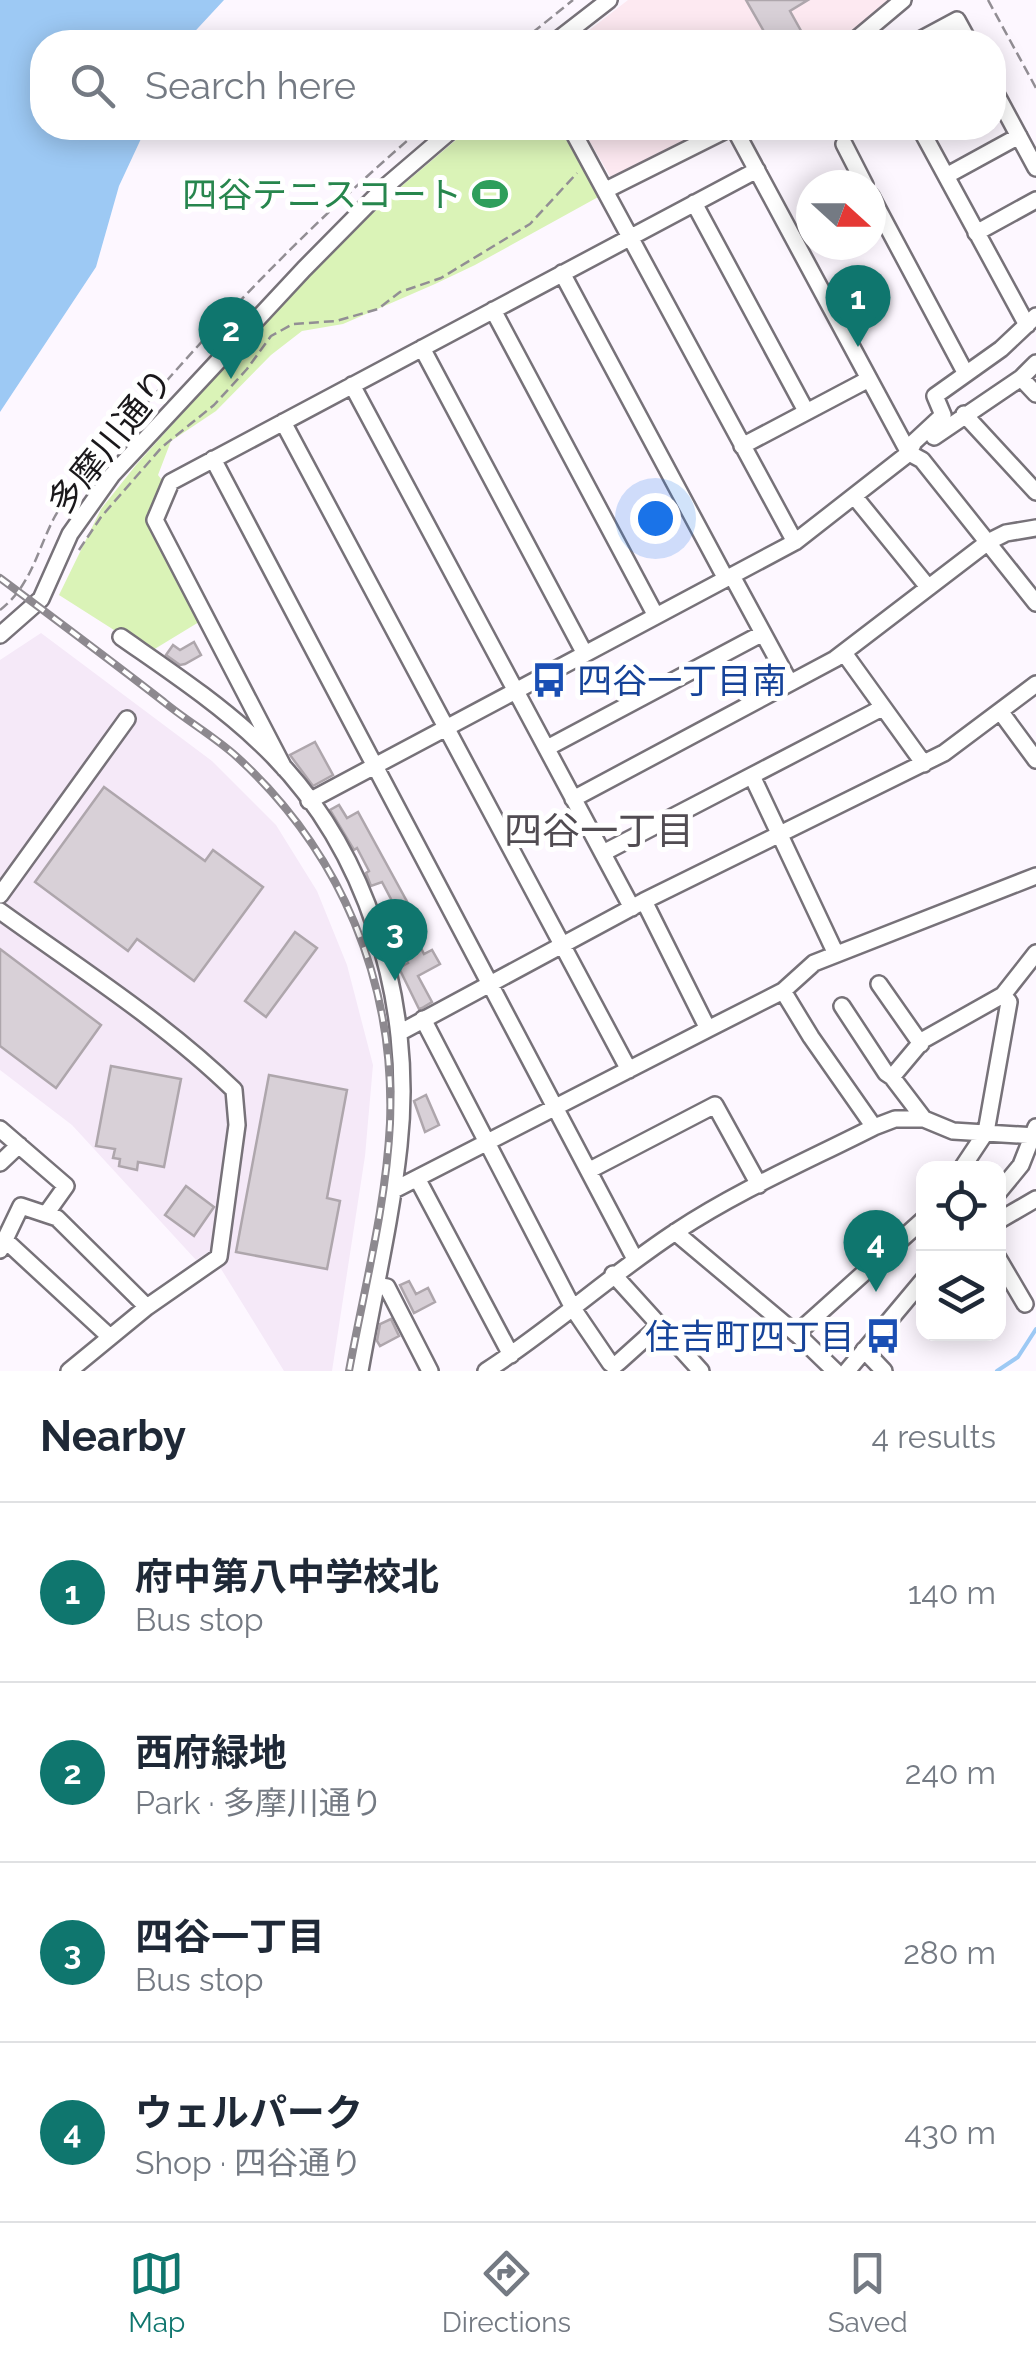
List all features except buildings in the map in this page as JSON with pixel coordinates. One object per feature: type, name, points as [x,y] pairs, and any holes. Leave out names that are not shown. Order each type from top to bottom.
[{"type":"street","points":[[570,30],[609,0]]},
{"type":"street","points":[[876,30],[903,0]]},
{"type":"street","points":[[938,30],[957,20],[962,30]]},
{"type":"street","points":[[1006,113],[1036,168]]},
{"type":"street","points":[[946,176],[1018,136]]},
{"type":"street","name":"多摩川通り","points":[[0,635],[41,599],[92,500],[216,362],[385,187],[440,140]]},
{"type":"street","points":[[578,140],[795,542]]},
{"type":"street","points":[[606,190],[708,140]]},
{"type":"street","points":[[739,140],[911,453],[1036,603]]},
{"type":"street","points":[[911,453],[914,442],[943,416],[935,396],[1002,349],[1031,321],[976,232],[926,140]]},
{"type":"street","points":[[844,144],[858,170]]},
{"type":"street","points":[[360,1371],[392,1192],[401,1105],[399,1032],[389,976],[367,904],[334,838],[284,768],[155,520],[171,482],[757,170]]},
{"type":"street","points":[[976,232],[1036,200]]},
{"type":"street","points":[[694,203],[806,411]]},
{"type":"street","points":[[886,224],[966,374]]},
{"type":"street","points":[[562,273],[790,684]]},
{"type":"street","points":[[493,310],[656,616]]},
{"type":"street","points":[[422,348],[585,654]]},
{"type":"street","points":[[308,800],[795,542],[1036,364]]},
{"type":"street","points":[[1021,378],[1036,394]]},
{"type":"street","points":[[742,446],[869,380]]},
{"type":"street","points":[[352,385],[573,799],[708,1028]]},
{"type":"street","points":[[964,414],[1036,492]]},
{"type":"street","points":[[283,422],[629,1070]]},
{"type":"street","points":[[213,459],[492,982],[635,1260]]},
{"type":"street","points":[[854,496],[928,587]]},
{"type":"street","points":[[573,799],[844,653],[988,542],[1006,533],[1036,528]]},
{"type":"street","points":[[547,748],[762,634]]},
{"type":"street","points":[[121,636],[235,722],[284,768]]},
{"type":"street","points":[[844,653],[924,764]]},
{"type":"street","points":[[399,1032],[638,904],[924,764],[1036,684]]},
{"type":"street","points":[[603,853],[882,708]]},
{"type":"street","points":[[1000,711],[1036,760]]},
{"type":"street","points":[[0,894],[127,719]]},
{"type":"street","points":[[752,776],[836,954]]},
{"type":"street","points":[[392,1192],[783,991],[814,962],[1036,876]]},
{"type":"street","points":[[0,911],[151,1022],[234,1090],[237,1125],[219,1258],[147,1308],[68,1371]]},
{"type":"street","points":[[892,1077],[920,1044],[1003,995],[1036,954]]},
{"type":"street","points":[[879,984],[920,1044]]},
{"type":"street","points":[[783,991],[874,1127]]},
{"type":"street","points":[[967,1161],[986,1132],[1009,1002],[1003,995]]},
{"type":"street","points":[[842,1006],[924,1119]]},
{"type":"street","points":[[423,1020],[574,1310],[610,1363],[623,1366],[659,1326]]},
{"type":"street","points":[[590,1170],[715,1105],[759,1186]]},
{"type":"street","points":[[488,1370],[574,1310],[613,1274],[675,1232],[895,1119],[924,1119],[953,1131],[1035,1132],[1021,1165],[1006,1183]]},
{"type":"street","points":[[0,1129],[66,1186],[46,1214]]},
{"type":"street","points":[[0,1163],[20,1145]]},
{"type":"street","points":[[418,1180],[511,1355]]},
{"type":"street","points":[[1006,1216],[1036,1199]]},
{"type":"street","points":[[110,1337],[2,1245],[21,1206],[57,1218],[147,1308]]},
{"type":"street","points":[[796,1334],[916,1226]]},
{"type":"street","points":[[675,1232],[834,1371]]},
{"type":"street","points":[[1006,1272],[1025,1304]]},
{"type":"street","points":[[613,1274],[701,1371]]},
{"type":"street","points":[[375,1285],[387,1288],[430,1371]]},
{"type":"street","points":[[847,1371],[916,1288]]},
{"type":"street","points":[[864,1350],[884,1371]]},
{"type":"path","points":[[536,30],[573,0]]},
{"type":"path","points":[[988,0],[1004,30]]},
{"type":"path","points":[[1006,33],[1036,88]]},
{"type":"path","points":[[0,610],[22,587],[58,510],[105,453],[246,297],[408,140]]},
{"type":"path","points":[[63,552],[80,550],[101,517],[162,446],[214,405],[271,336],[293,324],[336,321],[378,309],[400,292],[440,278],[530,224],[589,160]]},
{"type":"shaded area","points":[[628,0],[896,0],[859,30],[589,30]]},
{"type":"shaded area","points":[[589,140],[695,140],[618,180],[610,176]]},
{"type":"shaded area","points":[[41,633],[212,761],[276,825],[317,891],[347,965],[373,1065],[365,1156],[332,1371],[284,1371],[210,1251],[196,1260],[72,1125],[0,1070],[0,660]]},
{"type":"green space","points":[[456,140],[566,140],[600,196],[435,284],[343,324],[302,331],[271,355],[216,411],[171,441],[158,475],[165,484],[150,519],[152,531],[199,622],[153,650],[59,595],[101,509],[136,465],[274,312],[391,195]]},
{"type":"water","points":[[0,0],[224,0],[196,30],[30,30],[30,140],[140,140],[119,186],[96,267],[0,412]]},
{"type":"waterway","points":[[997,1371],[1018,1357],[1036,1329]]},
{"type":"railway","points":[[0,578],[237,757],[274,794],[305,834],[354,923],[383,1020],[390,1123],[379,1216],[349,1371]]},
{"type":"place","name":"四谷テニスコート","points":[[490,194]]},
{"type":"place","name":"府中第八中学校北","points":[[858,347]]},
{"type":"place","name":"西府緑地","points":[[231,379]]},
{"type":"place","name":"四谷一丁目南","points":[[549,680]]},
{"type":"place","name":"四谷一丁目","points":[[395,981]]},
{"type":"place","name":"ウェルパーク","points":[[876,1292]]},
{"type":"place","name":"住吉町四丁目","points":[[883,1336]]},
{"type":"district","name":"四谷一丁目","points":[[599,830]]}]
